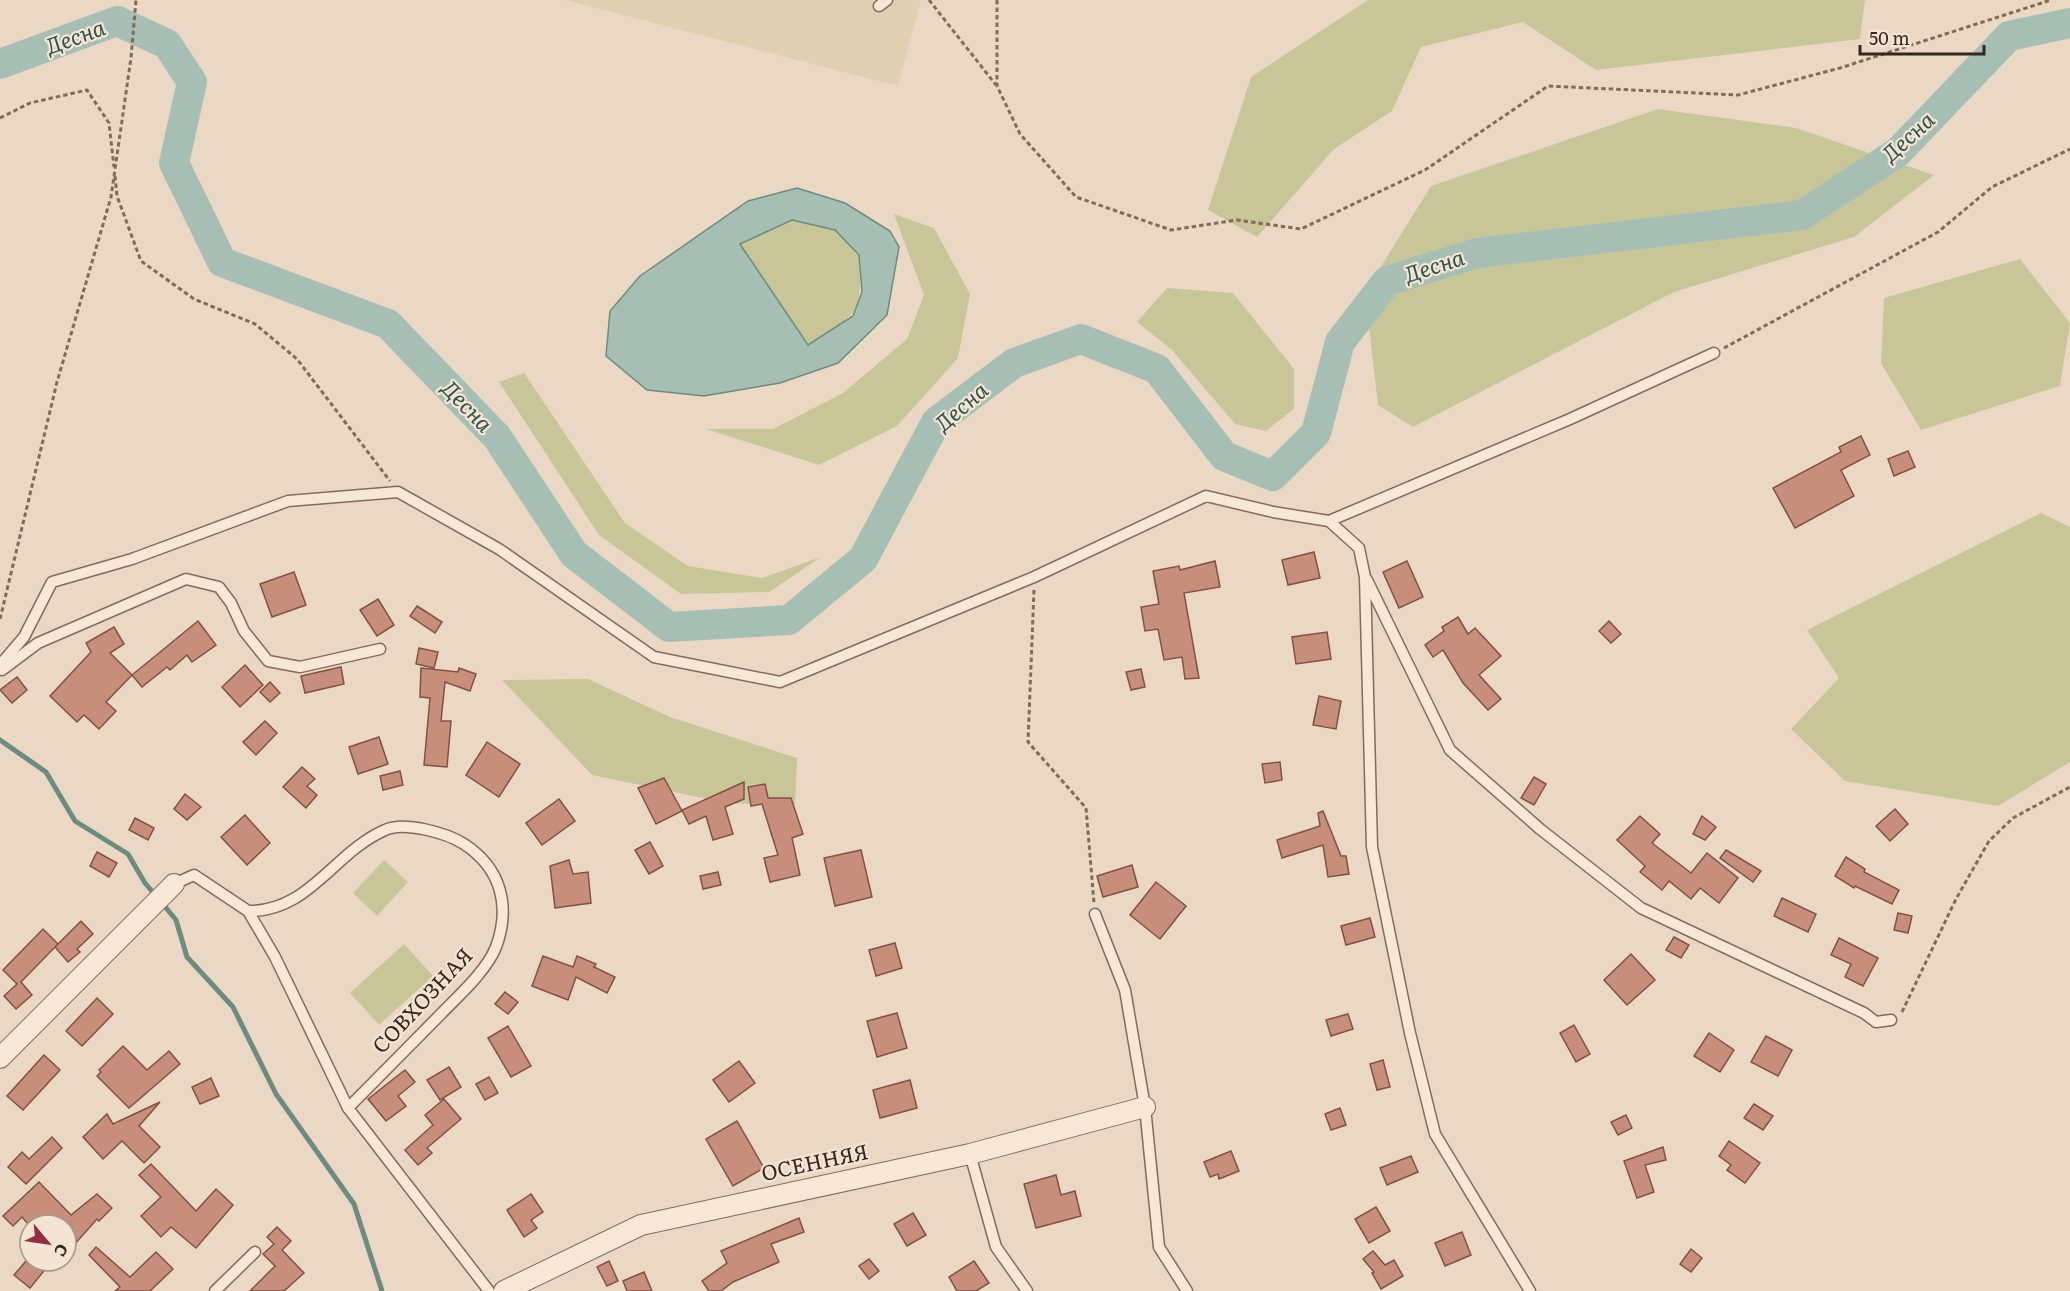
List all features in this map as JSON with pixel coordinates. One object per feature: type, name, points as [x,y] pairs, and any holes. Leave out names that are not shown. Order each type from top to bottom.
[{"type":"street","points":[[0,1058],[174,884]]},
{"type":"street","name":"ОСЕННЯЯ","points":[[504,1291],[641,1226],[970,1154],[1145,1107]]},
{"type":"lane","points":[[0,665],[24,638],[52,582],[132,558],[288,501],[398,492],[499,549],[654,657],[780,682],[1034,577],[1206,496],[1274,512],[1329,521],[1570,419],[1714,353]]},
{"type":"lane","points":[[1329,521],[1359,548],[1365,578],[1372,847],[1410,1033],[1434,1134],[1530,1291]]},
{"type":"lane","points":[[1365,578],[1450,750],[1540,829],[1641,908],[1864,1013],[1876,1022],[1891,1020]]},
{"type":"lane","points":[[0,671],[38,644],[186,579],[219,587],[231,603],[244,631],[268,661],[300,667],[380,649]]},
{"type":"lane","name":"СОВХОЗНАЯ","points":[[248,911],[267,911],[291,903],[356,848],[387,828],[420,827],[463,843],[492,868],[504,909],[495,948],[471,984],[348,1108]]},
{"type":"lane","points":[[174,884],[194,875],[248,911],[275,957],[348,1108],[489,1291]]},
{"type":"lane","points":[[1095,914],[1125,990],[1145,1107],[1159,1247],[1187,1291]]},
{"type":"lane","points":[[970,1154],[996,1247],[1027,1291]]},
{"type":"lane","points":[[215,1291],[255,1252]]},
{"type":"path","points":[[0,619],[57,382],[111,197],[131,58],[136,0]]},
{"type":"path","points":[[929,0],[997,86],[1020,134],[1076,197],[1172,230],[1237,220],[1301,229],[1425,171],[1548,86],[1738,95],[1840,68],[2051,0]]},
{"type":"path","points":[[997,0],[997,86]]},
{"type":"path","points":[[0,118],[30,102],[87,90],[109,123],[117,196],[141,261],[194,299],[255,324],[297,359],[398,492]]},
{"type":"path","points":[[1714,353],[1938,232],[1992,187],[2070,149]]},
{"type":"path","points":[[1034,577],[1028,742],[1086,808],[1095,914]]},
{"type":"path","points":[[1891,1020],[1904,1010],[1956,899],[1989,841],[2013,818],[2070,787]]},
{"type":"shaded area","points":[[565,0],[921,0],[898,86]]},
{"type":"shaded area","points":[[1368,0],[1865,0],[1860,39],[1596,70],[1523,22],[1421,47],[1392,111],[1334,149],[1257,237],[1208,210],[1251,77]]},
{"type":"shaded area","points":[[1658,109],[1796,128],[1934,175],[1854,237],[1674,292],[1413,427],[1378,405],[1365,292],[1431,186]]},
{"type":"shaded area","points":[[797,188],[845,203],[890,231],[899,247],[887,315],[838,363],[780,383],[704,396],[647,390],[606,356],[610,311],[640,276],[748,201]],"holes":[[[792,220],[835,230],[859,255],[862,292],[853,316],[808,345],[740,244]]]},
{"type":"shaded area","points":[[894,214],[934,228],[970,294],[958,358],[897,426],[819,465],[706,429],[773,429],[843,393],[907,339],[924,295]]},
{"type":"shaded area","points":[[792,220],[835,230],[859,254],[860,291],[854,311],[838,326],[808,345],[740,243]]},
{"type":"shaded area","points":[[2020,259],[2070,323],[2060,386],[1921,430],[1881,363],[1884,298]]},
{"type":"shaded area","points":[[1167,288],[1233,293],[1294,369],[1294,409],[1266,431],[1235,424],[1172,350],[1137,322]]},
{"type":"shaded area","points":[[524,373],[625,523],[688,566],[762,578],[821,557],[769,592],[681,594],[599,535],[499,382]]},
{"type":"shaded area","points":[[2041,513],[2070,527],[2070,762],[1998,806],[1845,781],[1791,729],[1839,678],[1807,630]]},
{"type":"shaded area","points":[[588,679],[670,717],[797,758],[795,805],[727,803],[592,775],[502,680]]},
{"type":"shaded area","points":[[384,860],[408,882],[377,916],[353,893]]},
{"type":"shaded area","points":[[404,944],[433,976],[379,1025],[350,993]]},
{"type":"building","points":[[1861,436],[1870,455],[1841,470],[1854,496],[1795,528],[1773,488],[1841,452],[1839,447]]},
{"type":"building","points":[[1908,451],[1915,467],[1894,476],[1888,459]]},
{"type":"building","points":[[1314,552],[1320,578],[1288,585],[1282,560]]},
{"type":"building","points":[[1215,561],[1220,587],[1184,593],[1199,678],[1185,679],[1182,657],[1164,660],[1158,629],[1145,631],[1141,607],[1159,604],[1153,571],[1179,566],[1180,570]]},
{"type":"building","points":[[1407,561],[1423,597],[1399,608],[1383,572]]},
{"type":"building","points":[[294,572],[306,605],[272,617],[260,584]]},
{"type":"building","points":[[378,599],[394,625],[377,636],[360,610]]},
{"type":"building","points":[[417,606],[442,622],[435,633],[410,616]]},
{"type":"building","points":[[1458,617],[1468,634],[1475,628],[1501,656],[1479,675],[1501,699],[1488,710],[1463,683],[1443,650],[1433,657],[1425,645],[1444,631],[1442,627]]},
{"type":"building","points":[[198,621],[216,645],[192,662],[187,655],[170,670],[167,667],[142,687],[132,675]]},
{"type":"building","points":[[1609,621],[1621,634],[1611,643],[1599,631]]},
{"type":"building","points":[[114,627],[124,644],[110,653],[132,675],[106,702],[116,711],[99,729],[84,715],[77,722],[50,696],[91,652],[86,643]]},
{"type":"building","points":[[1327,632],[1331,659],[1296,664],[1292,637]]},
{"type":"building","points":[[419,648],[438,652],[434,668],[416,664]]},
{"type":"building","points":[[245,665],[263,685],[240,707],[222,687]]},
{"type":"building","points":[[341,667],[344,684],[305,693],[301,676]]},
{"type":"building","points":[[421,668],[458,672],[459,668],[476,674],[470,691],[445,682],[441,721],[451,721],[447,767],[424,765],[430,698],[420,697]]},
{"type":"building","points":[[1141,669],[1145,687],[1131,690],[1126,672]]},
{"type":"building","points":[[17,677],[27,690],[12,703],[0,690]]},
{"type":"building","points":[[270,682],[280,693],[270,702],[260,692]]},
{"type":"building","points":[[1319,696],[1341,701],[1336,729],[1313,725]]},
{"type":"building","points":[[265,721],[277,733],[256,755],[243,742]]},
{"type":"building","points":[[379,737],[388,764],[358,774],[349,747]]},
{"type":"building","points":[[487,742],[520,764],[499,797],[466,775]]},
{"type":"building","points":[[1280,762],[1282,780],[1265,783],[1262,764]]},
{"type":"building","points":[[302,767],[315,779],[307,786],[317,795],[306,808],[283,787]]},
{"type":"building","points":[[400,771],[403,785],[383,790],[380,776]]},
{"type":"building","points":[[1534,777],[1546,784],[1534,805],[1521,798]]},
{"type":"building","points":[[664,778],[682,811],[656,824],[638,788]]},
{"type":"building","points":[[744,782],[744,799],[725,807],[733,834],[713,840],[706,816],[689,824],[682,810]]},
{"type":"building","points":[[765,784],[768,798],[791,798],[803,834],[792,838],[800,875],[770,882],[764,858],[778,855],[762,804],[751,806],[748,787]]},
{"type":"building","points":[[185,794],[201,807],[187,820],[174,809]]},
{"type":"building","points":[[559,799],[575,821],[542,845],[526,823]]},
{"type":"building","points":[[1895,809],[1908,824],[1890,841],[1876,826]]},
{"type":"building","points":[[1323,811],[1341,856],[1346,856],[1349,874],[1328,877],[1323,845],[1282,858],[1277,840],[1320,826],[1318,813]]},
{"type":"building","points":[[245,815],[270,843],[247,865],[221,837]]},
{"type":"building","points":[[1640,816],[1660,834],[1652,843],[1691,873],[1707,853],[1738,878],[1719,903],[1700,888],[1691,899],[1669,881],[1662,890],[1640,872],[1645,866],[1617,840]]},
{"type":"building","points":[[1702,816],[1716,827],[1705,840],[1693,834]]},
{"type":"building","points":[[135,818],[154,828],[148,840],[129,830]]},
{"type":"building","points":[[650,842],[663,866],[649,874],[635,850]]},
{"type":"building","points":[[861,850],[872,897],[835,906],[824,858]]},
{"type":"building","points":[[1726,850],[1761,871],[1753,882],[1720,858]]},
{"type":"building","points":[[97,852],[117,863],[109,877],[90,866]]},
{"type":"building","points":[[1846,857],[1865,869],[1864,872],[1899,890],[1892,904],[1855,886],[1854,888],[1835,876]]},
{"type":"building","points":[[569,860],[573,874],[588,872],[591,903],[555,908],[550,866]]},
{"type":"building","points":[[1132,865],[1138,887],[1103,897],[1097,876]]},
{"type":"building","points":[[718,872],[721,885],[703,889],[700,876]]},
{"type":"building","points":[[1156,882],[1186,906],[1160,939],[1130,915]]},
{"type":"building","points":[[1782,898],[1816,914],[1808,932],[1774,916]]},
{"type":"building","points":[[1898,913],[1912,916],[1908,933],[1894,930]]},
{"type":"building","points":[[1370,918],[1375,937],[1346,945],[1341,926]]},
{"type":"building","points":[[81,921],[93,934],[77,949],[80,952],[68,962],[55,947],[21,982],[32,995],[16,1009],[4,996],[17,984],[3,970],[43,929],[58,944]]},
{"type":"building","points":[[1674,937],[1689,945],[1681,958],[1666,950]]},
{"type":"building","points":[[1839,938],[1878,958],[1863,986],[1845,977],[1851,964],[1831,955]]},
{"type":"building","points":[[895,943],[902,968],[876,976],[869,950]]},
{"type":"building","points":[[1631,954],[1655,980],[1627,1005],[1604,980]]},
{"type":"building","points":[[543,956],[573,967],[577,956],[596,964],[594,967],[615,977],[607,993],[576,977],[568,1000],[532,986]]},
{"type":"building","points":[[505,992],[518,1002],[508,1014],[495,1004]]},
{"type":"building","points":[[97,998],[113,1014],[82,1046],[66,1031]]},
{"type":"building","points":[[897,1013],[907,1048],[877,1057],[867,1021]]},
{"type":"building","points":[[1348,1014],[1353,1029],[1331,1036],[1326,1020]]},
{"type":"building","points":[[1574,1025],[1590,1054],[1576,1062],[1560,1033]]},
{"type":"building","points":[[508,1026],[531,1066],[511,1077],[488,1038]]},
{"type":"building","points":[[1709,1033],[1734,1050],[1720,1072],[1694,1056]]},
{"type":"building","points":[[1766,1036],[1792,1050],[1778,1076],[1751,1062]]},
{"type":"building","points":[[123,1046],[147,1070],[169,1051],[180,1064],[129,1108],[97,1076],[101,1072],[99,1070]]},
{"type":"building","points":[[44,1055],[60,1070],[23,1110],[7,1096]]},
{"type":"building","points":[[1383,1060],[1390,1087],[1377,1090],[1370,1064]]},
{"type":"building","points":[[739,1061],[755,1083],[729,1102],[713,1080]]},
{"type":"building","points":[[449,1067],[461,1087],[440,1100],[427,1080]]},
{"type":"building","points":[[405,1070],[415,1082],[398,1096],[406,1106],[386,1121],[368,1099]]},
{"type":"building","points":[[489,1077],[498,1093],[485,1100],[476,1084]]},
{"type":"building","points":[[211,1078],[219,1096],[200,1104],[192,1087]]},
{"type":"building","points":[[910,1080],[917,1108],[880,1118],[873,1090]]},
{"type":"building","points":[[444,1099],[461,1119],[427,1148],[432,1153],[418,1165],[405,1150],[433,1125],[425,1115]]},
{"type":"building","points":[[160,1102],[139,1126],[160,1147],[144,1163],[122,1141],[103,1159],[83,1137],[107,1114],[113,1124]]},
{"type":"building","points":[[1754,1104],[1773,1116],[1763,1130],[1744,1118]]},
{"type":"building","points":[[1340,1108],[1346,1125],[1331,1130],[1325,1114]]},
{"type":"building","points":[[1626,1115],[1632,1128],[1618,1135],[1611,1122]]},
{"type":"building","points":[[737,1121],[764,1168],[733,1186],[706,1139]]},
{"type":"building","points":[[52,1137],[62,1148],[26,1184],[8,1167],[22,1152],[29,1159]]},
{"type":"building","points":[[1729,1141],[1760,1163],[1745,1183],[1727,1170],[1731,1165],[1719,1156]]},
{"type":"building","points":[[1663,1147],[1666,1160],[1645,1165],[1654,1192],[1637,1198],[1624,1161]]},
{"type":"building","points":[[1231,1151],[1239,1171],[1219,1179],[1218,1174],[1210,1177],[1204,1162]]},
{"type":"building","points":[[1411,1156],[1418,1172],[1387,1185],[1380,1168]]},
{"type":"building","points":[[151,1164],[196,1211],[216,1189],[233,1205],[196,1248],[171,1227],[161,1237],[141,1216],[161,1197],[139,1175]]},
{"type":"building","points":[[1056,1175],[1061,1195],[1075,1191],[1081,1216],[1036,1228],[1024,1184]]},
{"type":"building","points":[[39,1182],[69,1213],[18,1213],[18,1221],[13,1226],[3,1216]]},
{"type":"building","points":[[97,1194],[112,1208],[99,1221],[97,1219],[78,1240],[78,1213],[73,1213]]},
{"type":"building","points":[[531,1194],[543,1212],[531,1220],[537,1228],[524,1237],[507,1210]]},
{"type":"building","points":[[1376,1207],[1390,1231],[1369,1243],[1355,1219]]},
{"type":"building","points":[[913,1213],[926,1235],[907,1246],[894,1224]]},
{"type":"building","points":[[799,1218],[804,1232],[771,1244],[779,1262],[733,1282],[721,1291],[709,1291],[702,1281],[727,1263],[721,1251]]},
{"type":"building","points":[[277,1227],[291,1241],[282,1250],[304,1273],[284,1291],[250,1291],[275,1266],[263,1254],[274,1244],[267,1237]]},
{"type":"building","points":[[1462,1232],[1471,1255],[1445,1266],[1435,1243]]},
{"type":"building","points":[[96,1247],[130,1277],[156,1252],[173,1269],[150,1291],[115,1291],[120,1287],[89,1255]]},
{"type":"building","points":[[1691,1249],[1702,1258],[1691,1272],[1680,1264]]},
{"type":"building","points":[[1373,1251],[1385,1265],[1394,1260],[1403,1276],[1381,1289],[1372,1273],[1374,1272],[1363,1259]]},
{"type":"building","points":[[869,1259],[879,1271],[869,1279],[859,1266]]},
{"type":"building","points":[[609,1261],[618,1281],[607,1286],[597,1267]]},
{"type":"building","points":[[974,1261],[989,1283],[976,1291],[957,1291],[949,1277]]},
{"type":"building","points":[[18,1270],[18,1273],[42,1273],[30,1288],[14,1275]]},
{"type":"building","points":[[644,1272],[652,1291],[627,1291],[623,1281]]},
{"type":"waterway","name":"Десна","points":[[0,64],[117,21],[167,44],[192,82],[174,163],[222,262],[388,324],[497,437],[574,554],[669,627],[789,620],[863,559],[936,422],[1014,363],[1081,339],[1157,369],[1224,456],[1273,476],[1316,433],[1340,342],[1387,281],[1477,253],[1802,215],[1898,152],[2009,36],[2070,23]]},
{"type":"waterway","points":[[0,740],[46,772],[75,821],[128,854],[145,883],[156,896]]},
{"type":"waterway","points":[[162,903],[176,920],[187,957],[233,1007],[276,1094],[354,1204],[382,1291]]}]
